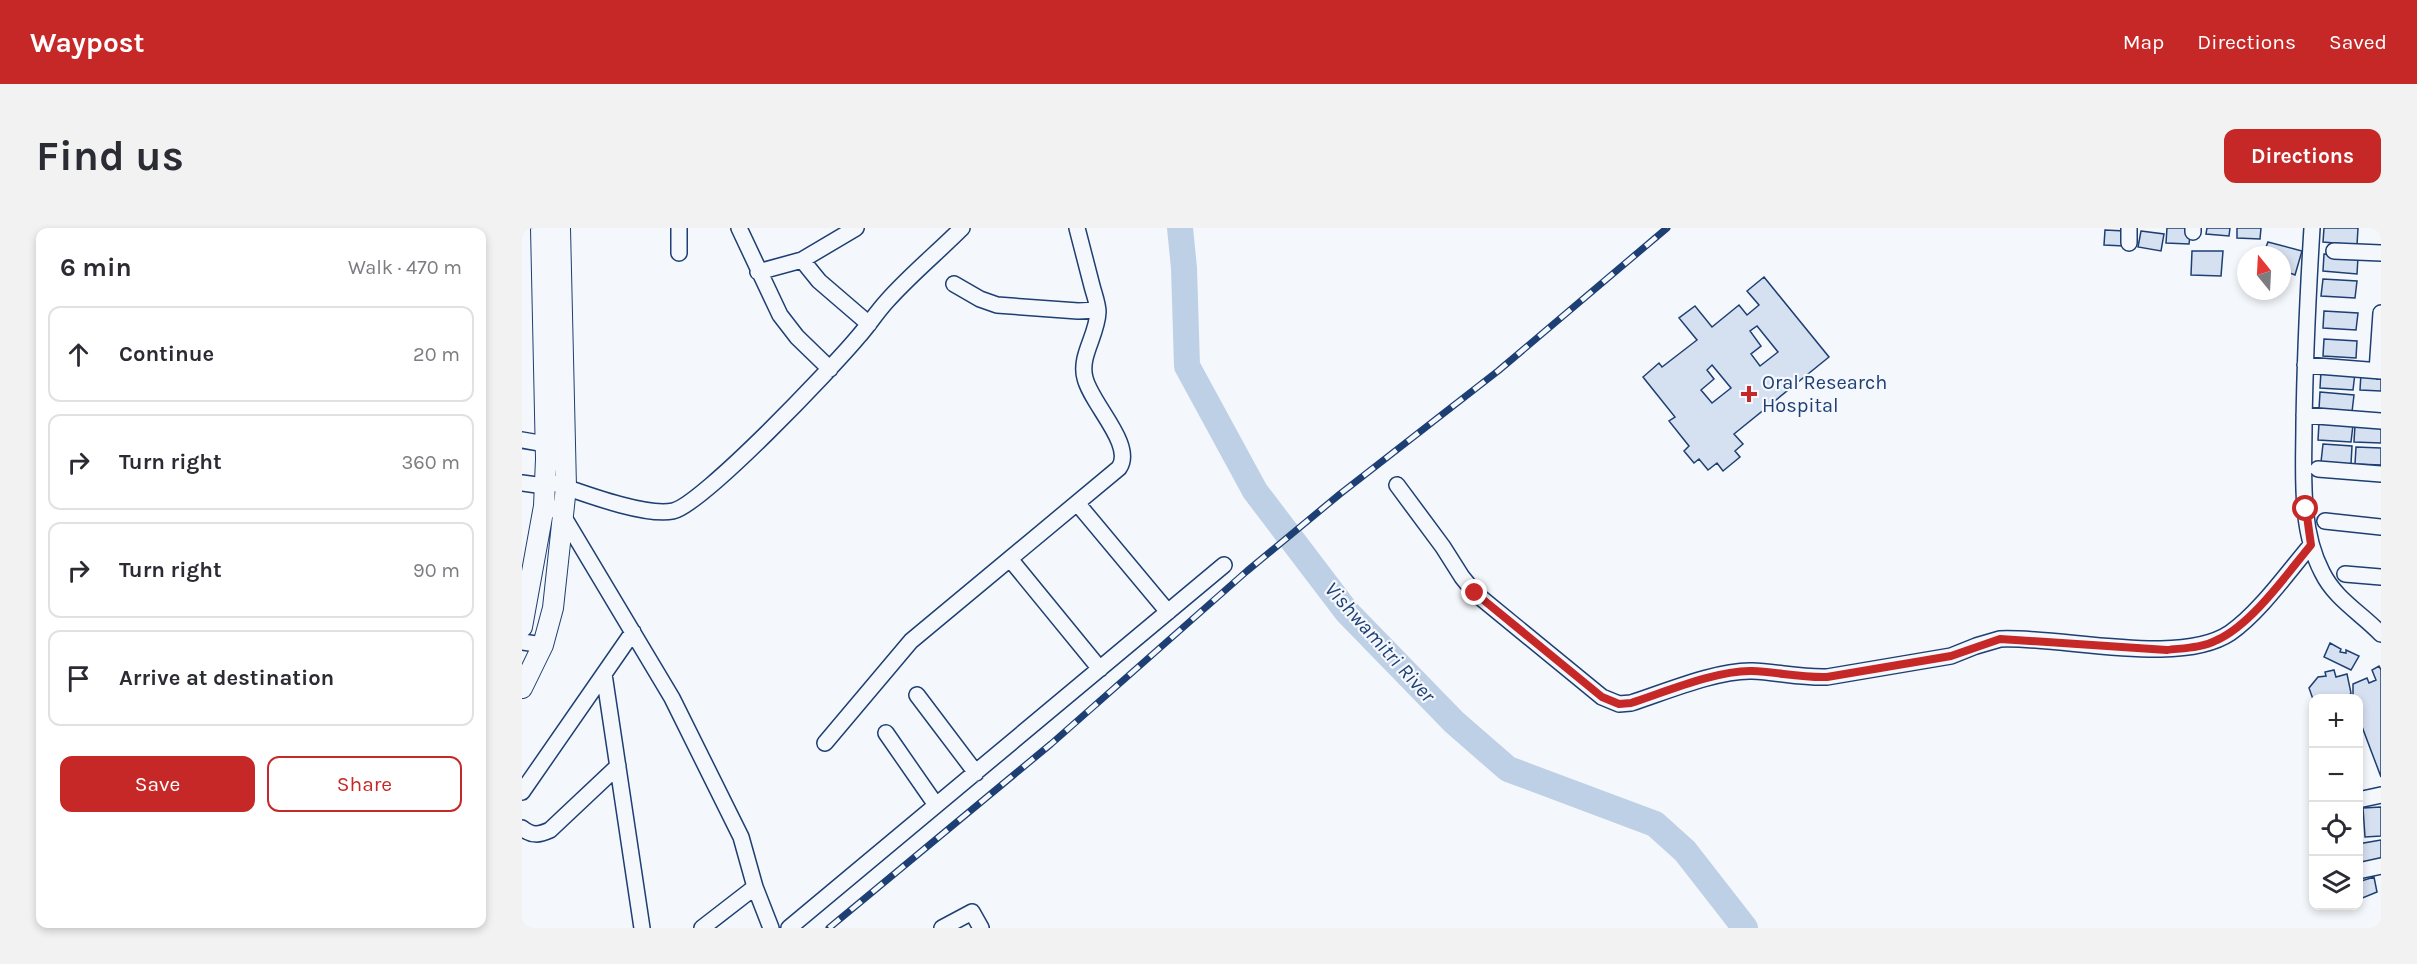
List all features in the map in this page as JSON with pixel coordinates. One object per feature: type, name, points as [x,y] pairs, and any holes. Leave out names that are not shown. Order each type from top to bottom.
[{"type":"main road","points":[[522,627],[544,490],[541,228]]},
{"type":"main road","points":[[522,688],[543,645],[553,608],[566,487],[560,228]]},
{"type":"street","points":[[679,228],[679,253]]},
{"type":"street","points":[[739,228],[758,272],[788,326],[830,369]]},
{"type":"street","points":[[758,272],[802,260],[856,228]]},
{"type":"street","points":[[522,483],[544,490],[566,487],[640,509],[675,511],[688,505],[737,461],[830,369],[885,303],[917,269],[962,228]]},
{"type":"street","points":[[825,743],[911,641],[1119,468],[1123,461],[1123,451],[1118,438],[1094,400],[1084,377],[1083,363],[1096,328],[1098,310],[1077,228]]},
{"type":"street","points":[[2312,228],[2304,415],[2304,477],[2311,545],[2321,571],[2330,586],[2349,608],[2381,634]]},
{"type":"street","points":[[2334,251],[2381,253]]},
{"type":"street","points":[[802,260],[819,281],[869,324]]},
{"type":"street","points":[[954,284],[980,299],[997,305],[1078,311],[1098,310]]},
{"type":"street","points":[[2305,365],[2379,371],[2381,313]]},
{"type":"street","points":[[2304,415],[2381,421]]},
{"type":"street","points":[[522,440],[545,444]]},
{"type":"street","points":[[2318,469],[2381,474]]},
{"type":"street","points":[[1397,485],[1475,593],[1602,697],[1619,704],[1631,703],[1730,673],[1752,671],[1812,678],[1827,677],[1951,656],[2000,639],[2167,650],[2205,645],[2230,633],[2246,621],[2311,545]]},
{"type":"street","points":[[544,490],[562,514],[672,698],[741,837],[755,887],[771,928]]},
{"type":"street","points":[[1077,503],[1168,612]]},
{"type":"street","points":[[2325,521],[2381,527]]},
{"type":"street","points":[[1010,559],[1100,669]]},
{"type":"street","points":[[789,928],[1224,565]]},
{"type":"street","points":[[2345,574],[2381,577]]},
{"type":"street","points":[[522,792],[633,632]]},
{"type":"street","points":[[522,642],[543,645]]},
{"type":"street","points":[[604,674],[642,928]]},
{"type":"street","points":[[917,694],[975,773]]},
{"type":"street","points":[[886,733],[936,805]]},
{"type":"street","points":[[522,828],[529,834],[541,834],[550,830],[618,766]]},
{"type":"street","points":[[2363,799],[2381,795]]},
{"type":"street","points":[[2363,870],[2381,866]]},
{"type":"street","points":[[702,928],[755,887]]},
{"type":"street","points":[[942,928],[972,912],[981,928]]},
{"type":"building","points":[[2167,228],[2191,228],[2189,244],[2166,243]]},
{"type":"building","points":[[2207,228],[2230,228],[2229,236],[2206,234]]},
{"type":"building","points":[[2237,228],[2261,228],[2260,239],[2237,238]]},
{"type":"building","points":[[2324,228],[2358,228],[2357,245],[2323,242]]},
{"type":"building","points":[[2105,230],[2125,231],[2124,246],[2104,245]]},
{"type":"building","points":[[2141,231],[2164,234],[2161,251],[2138,247]]},
{"type":"building","points":[[2268,242],[2283,246],[2266,246]]},
{"type":"building","points":[[2291,248],[2302,251],[2295,275],[2291,273]]},
{"type":"building","points":[[2192,251],[2223,251],[2221,276],[2191,275]]},
{"type":"building","points":[[2324,254],[2358,257],[2357,274],[2323,271]]},
{"type":"building","points":[[1764,277],[1829,357],[1734,434],[1743,444],[1735,451],[1740,457],[1723,471],[1717,463],[1708,470],[1699,459],[1694,463],[1684,451],[1689,446],[1669,421],[1675,417],[1643,377],[1659,363],[1662,367],[1697,340],[1679,318],[1695,306],[1712,327],[1739,305],[1747,315],[1759,305],[1747,291]],"holes":[[[1757,326],[1778,352],[1760,366],[1751,354],[1761,346],[1750,331]],[[1712,365],[1731,388],[1712,403],[1701,390],[1714,379],[1707,370]]]},
{"type":"building","points":[[2323,279],[2357,281],[2355,298],[2321,296]]},
{"type":"building","points":[[2324,311],[2358,313],[2356,330],[2323,328]]},
{"type":"building","points":[[2324,339],[2357,341],[2356,358],[2323,356]]},
{"type":"building","points":[[2321,371],[2355,373],[2353,390],[2320,388]]},
{"type":"building","points":[[2361,373],[2381,374],[2381,391],[2360,390]]},
{"type":"building","points":[[2320,392],[2354,395],[2352,412],[2319,409]]},
{"type":"building","points":[[2319,423],[2353,425],[2351,442],[2318,440]]},
{"type":"building","points":[[2355,425],[2381,426],[2381,443],[2354,442]]},
{"type":"building","points":[[2323,444],[2352,446],[2351,464],[2321,462]]},
{"type":"building","points":[[2356,447],[2381,448],[2381,465],[2355,464]]},
{"type":"building","points":[[2330,643],[2341,649],[2340,652],[2346,653],[2346,650],[2359,656],[2351,670],[2324,657]]},
{"type":"building","points":[[2379,666],[2381,670],[2381,777],[2363,729],[2363,694],[2353,694],[2353,684],[2367,678],[2369,683],[2376,680],[2372,670]]},
{"type":"building","points":[[2334,670],[2336,677],[2347,674],[2350,694],[2311,694],[2309,688],[2318,677],[2326,676],[2325,672]]},
{"type":"building","points":[[2381,807],[2381,836],[2365,837],[2363,808]]},
{"type":"building","points":[[2381,840],[2381,858],[2363,863],[2363,843]]},
{"type":"building","points":[[2374,877],[2377,892],[2363,898],[2363,880]]},
{"type":"waterway","name":"Vishwamitri River","points":[[1180,228],[1184,268],[1187,366],[1255,491],[1347,612],[1454,722],[1508,769],[1655,824],[1685,851],[1745,928]]},
{"type":"railway","points":[[829,928],[1051,744],[1247,571],[1340,494],[1498,371],[1667,228]]},
{"type":"place","name":"Oral Research Hospital","points":[[1749,394]]},
{"type":"route","points":[[1475,593],[1602,697],[1619,704],[1631,703],[1730,673],[1752,671],[1812,678],[1827,677],[1951,656],[2000,639],[2167,650],[2205,645],[2216,641],[2246,621],[2311,545],[2306,509]]}]
